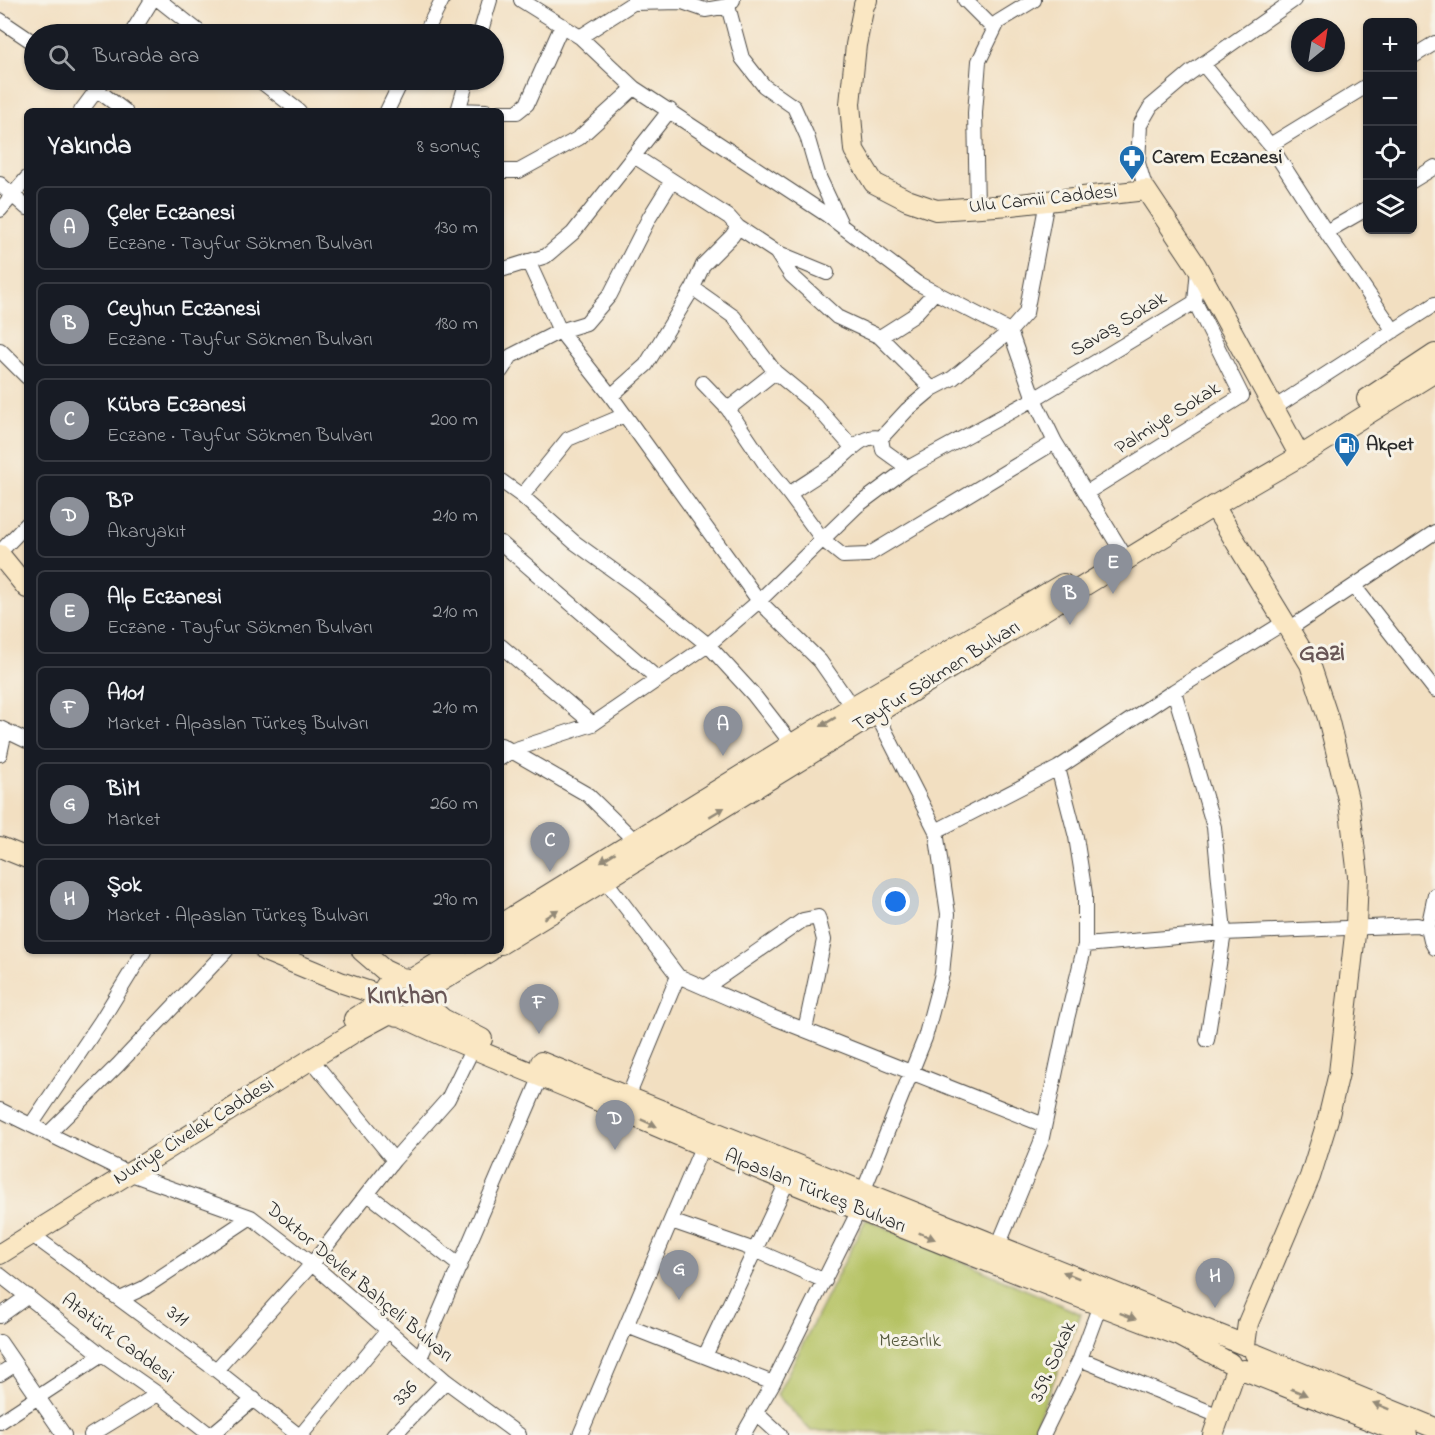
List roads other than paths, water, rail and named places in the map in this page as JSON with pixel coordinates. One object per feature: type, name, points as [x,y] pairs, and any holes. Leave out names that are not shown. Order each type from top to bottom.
[{"type":"main road","name":"Ulu Camii Caddesi","points":[[867,0],[856,45],[850,104],[854,150],[874,183],[907,200],[936,210],[1146,190],[1198,268],[1295,447]]},
{"type":"main road","name":"Tayfur Sökmen Bulvarı","points":[[504,942],[1214,506],[1302,455],[1427,375],[1435,354]]},
{"type":"main road","name":"Tayfur Sökmen Bulvarı","points":[[504,922],[852,707],[1295,447],[1427,375]]},
{"type":"main road","points":[[1213,1435],[1242,1357],[1248,1323],[1310,1177],[1328,1119],[1339,1073],[1356,926],[1358,876],[1349,803],[1328,718],[1310,664],[1214,506]]},
{"type":"main road","points":[[0,553],[24,584]]},
{"type":"main road","points":[[0,847],[24,857]]},
{"type":"main road","name":"Alpaslan Türkeş Bulvarı","points":[[271,954],[340,982],[442,1036],[541,1076],[702,1147],[788,1180],[861,1201],[998,1246],[1407,1435]]},
{"type":"main road","name":"Alpaslan Türkeş Bulvarı","points":[[366,954],[413,988],[443,1019],[473,1036],[628,1097],[1100,1305],[1435,1428]]},
{"type":"main road","points":[[413,988],[453,954]]},
{"type":"main road","points":[[413,988],[484,954]]},
{"type":"main road","points":[[340,982],[349,1006],[349,1022]]},
{"type":"main road","name":"Nuriye Civelek Caddesi","points":[[0,1254],[349,1022],[389,1007],[413,1013],[413,988],[387,983],[389,1007]]},
{"type":"main road","name":"Nuriye Civelek Caddesi","points":[[0,1240],[123,1171],[311,1059],[389,1007]]},
{"type":"street","points":[[137,24],[152,0]]},
{"type":"street","points":[[159,0],[189,24]]},
{"type":"street","points":[[430,24],[442,0]]},
{"type":"street","points":[[483,24],[490,0]]},
{"type":"street","points":[[522,0],[580,37],[634,88],[842,226],[917,283],[1010,331],[1034,399],[1056,442],[1121,550]]},
{"type":"street","points":[[965,0],[994,29]]},
{"type":"street","points":[[977,207],[975,113],[979,61],[998,22],[1034,0]]},
{"type":"street","points":[[1146,190],[1138,163],[1140,126],[1151,106],[1203,64],[1294,0]]},
{"type":"street","points":[[580,37],[633,3],[682,1],[705,10],[731,3],[742,58],[764,86],[794,107],[807,136],[819,177],[842,226]]},
{"type":"street","points":[[0,20],[24,37]]},
{"type":"street","points":[[504,112],[517,112],[527,104],[562,25]]},
{"type":"street","points":[[1417,54],[1435,43]]},
{"type":"street","points":[[1203,64],[1270,145],[1394,331]]},
{"type":"street","points":[[504,171],[519,171],[579,138],[634,88]]},
{"type":"street","points":[[1270,145],[1363,88]]},
{"type":"street","points":[[83,108],[97,90]]},
{"type":"street","points":[[106,90],[122,108]]},
{"type":"street","points":[[272,90],[295,108]]},
{"type":"street","points":[[388,108],[397,90]]},
{"type":"street","points":[[459,108],[464,90]]},
{"type":"street","points":[[504,269],[546,256],[573,233],[670,110]]},
{"type":"street","points":[[634,156],[729,217],[738,227],[776,252],[828,273]]},
{"type":"street","points":[[1415,180],[1435,167]]},
{"type":"street","points":[[504,366],[511,356],[560,331],[586,324],[610,295],[649,218],[672,181]]},
{"type":"street","points":[[0,210],[24,182]]},
{"type":"street","points":[[0,184],[24,205]]},
{"type":"street","points":[[881,438],[907,410],[932,389],[952,378],[1010,331],[1026,313],[1047,201]]},
{"type":"street","points":[[1326,232],[1363,211]]},
{"type":"street","points":[[612,396],[646,365],[693,288],[703,265],[738,227]]},
{"type":"street","points":[[776,252],[791,275],[837,317],[880,337],[932,389]]},
{"type":"street","points":[[528,261],[560,331],[612,396],[759,601],[820,661],[852,707]]},
{"type":"street","name":"Savaş Sokak","points":[[505,751],[593,724],[708,645],[759,601],[857,506],[908,468],[1034,399],[1195,302],[1198,268]]},
{"type":"street","points":[[693,288],[734,317],[775,372],[815,405],[852,447]]},
{"type":"street","points":[[880,337],[913,316],[935,292]]},
{"type":"street","name":"Palmiye Sokak","points":[[1086,492],[1242,396],[1195,302]]},
{"type":"street","points":[[1274,408],[1435,304]]},
{"type":"street","points":[[0,350],[24,375]]},
{"type":"street","points":[[728,409],[775,372]]},
{"type":"street","points":[[704,383],[728,409],[768,468],[823,540],[843,556],[868,555],[1056,442]]},
{"type":"street","points":[[522,496],[568,439],[625,415]]},
{"type":"street","points":[[789,494],[838,461],[852,447],[874,436],[881,438]]},
{"type":"street","points":[[881,438],[883,450],[908,468]]},
{"type":"street","points":[[504,483],[574,542],[635,586],[708,645],[753,694],[792,744]]},
{"type":"street","points":[[0,553],[24,527]]},
{"type":"street","points":[[936,831],[1058,768],[1174,691],[1354,586],[1435,532]]},
{"type":"street","points":[[504,546],[658,679]]},
{"type":"street","points":[[1354,586],[1434,687]]},
{"type":"street","points":[[504,649],[593,724]]},
{"type":"street","points":[[1174,691],[1214,827],[1224,933],[1207,1040]]},
{"type":"street","points":[[743,1435],[773,1383],[825,1281],[861,1201],[925,1038],[942,974],[948,914],[936,831],[877,715]]},
{"type":"street","points":[[0,754],[3,729],[24,740]]},
{"type":"street","points":[[505,751],[588,795],[634,840]]},
{"type":"street","points":[[998,1246],[1041,1142],[1085,945],[1086,894],[1076,837],[1058,768]]},
{"type":"street","points":[[605,880],[678,976],[910,1073],[1044,1125]]},
{"type":"street","points":[[1435,895],[1428,927],[1435,948]]},
{"type":"street","points":[[706,987],[803,920],[818,917],[824,940],[805,1030]]},
{"type":"street","points":[[1085,945],[1224,933],[1356,926],[1417,925],[1428,927]]},
{"type":"street","points":[[31,1125],[101,1021],[142,954]]},
{"type":"street","points":[[48,1134],[118,1065],[223,954]]},
{"type":"street","points":[[628,1097],[678,976]]},
{"type":"street","points":[[216,1370],[312,1264],[394,1160],[448,1099],[473,1048]]},
{"type":"street","points":[[311,1059],[394,1160]]},
{"type":"street","points":[[420,1358],[541,1076]]},
{"type":"street","name":"Doktor Devlet Bahçeli Bulvarı","points":[[1,1111],[123,1171],[251,1217],[312,1264],[446,1381],[519,1435]]},
{"type":"street","points":[[580,1435],[702,1147]]},
{"type":"street","points":[[705,1356],[788,1180]]},
{"type":"street","points":[[368,1194],[460,1266]]},
{"type":"street","points":[[120,1299],[144,1288],[251,1217]]},
{"type":"street","points":[[671,1221],[755,1250],[825,1281]]},
{"type":"street","name":"311","points":[[31,1234],[300,1435]]},
{"type":"street","name":"Atatürk Caddesi","points":[[0,1275],[102,1355],[211,1435]]},
{"type":"street","points":[[0,1316],[28,1296]]},
{"type":"street","name":"359. Sokak","points":[[1042,1435],[1080,1359],[1100,1305]]},
{"type":"street","points":[[627,1326],[773,1383]]},
{"type":"street","points":[[300,1435],[388,1330]]},
{"type":"street","points":[[0,1342],[64,1435]]},
{"type":"street","points":[[0,1422],[102,1355]]},
{"type":"street","points":[[1080,1359],[1220,1416]]},
{"type":"street","points":[[0,1374],[14,1365]]},
{"type":"street","name":"336","points":[[394,1435],[446,1381]]},
{"type":"street","points":[[91,1435],[158,1394]]},
{"type":"street","points":[[211,1435],[254,1399]]},
{"type":"street","points":[[755,1412],[780,1435]]},
{"type":"place","name":"Carem Eczanesi","points":[[1132,181]]},
{"type":"place","name":"Akpet","points":[[1347,468]]},
{"type":"place","name":"Alp Eczanesi","points":[[1113,594]]},
{"type":"place","name":"Ceyhun Eczanesi","points":[[1070,625]]},
{"type":"place","name":"Çeler Eczanesi","points":[[723,756]]},
{"type":"place","name":"Kübra Eczanesi","points":[[550,872]]},
{"type":"place","name":"A101","points":[[539,1034]]},
{"type":"place","name":"BP","points":[[615,1150]]},
{"type":"place","name":"BİM","points":[[679,1300]]},
{"type":"place","name":"Şok","points":[[1215,1308]]},
{"type":"district","name":"Gazi","points":[[1322,654]]},
{"type":"district","name":"Kırıkhan","points":[[407,997]]},
{"type":"park label","name":"Mezarlık","points":[[910,1341]]}]
